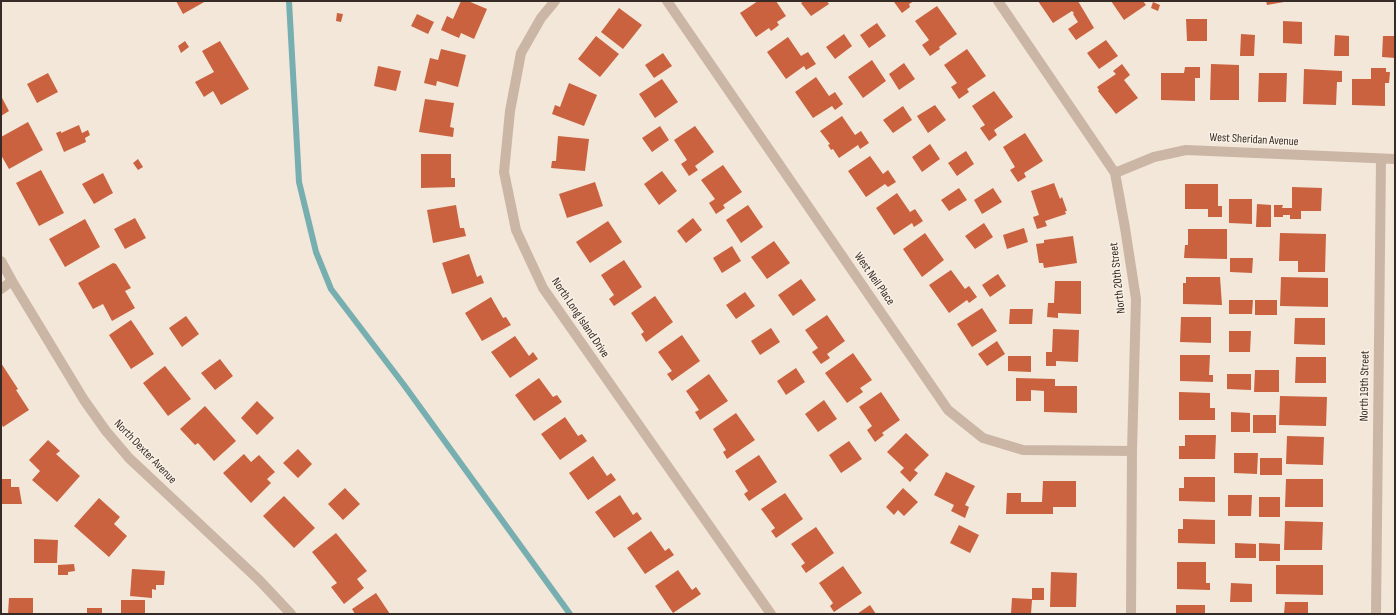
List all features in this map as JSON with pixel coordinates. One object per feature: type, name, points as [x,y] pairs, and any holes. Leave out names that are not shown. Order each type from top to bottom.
[{"type":"street","name":"North Long Island Drive","points":[[555,1],[540,18],[522,52],[510,112],[504,172],[516,230],[543,288],[771,614]]},
{"type":"street","name":"West Neil Place","points":[[667,1],[948,410],[982,438],[1023,450],[1132,451]]},
{"type":"street","name":"North 20th Street","points":[[998,1],[1115,173],[1136,299],[1132,451],[1131,614]]},
{"type":"street","name":"West Sheridan Avenue","points":[[1115,173],[1154,156],[1186,150],[1395,159]]},
{"type":"street","name":"North 19th Street","points":[[1376,614],[1381,159]]},
{"type":"street","name":"North Dexter Avenue","points":[[1,261],[84,400],[106,431],[129,458],[259,580],[291,614]]},
{"type":"street","points":[[1,289],[12,281]]},
{"type":"building","points":[[176,1],[206,1],[183,14]]},
{"type":"building","points":[[461,1],[468,1],[487,9],[474,39],[461,33],[459,38],[441,30],[447,16],[453,19]]},
{"type":"building","points":[[758,1],[776,1],[786,16],[777,22],[779,25],[771,31],[769,28],[756,37],[740,13]]},
{"type":"building","points":[[804,1],[827,1],[829,4],[811,16],[801,3]]},
{"type":"building","points":[[914,1],[909,4],[910,7],[902,13],[894,2]]},
{"type":"building","points":[[1038,1],[1078,1],[1094,28],[1076,40],[1068,29],[1078,22],[1073,14],[1074,13],[1072,11],[1053,23]]},
{"type":"building","points":[[1111,1],[1143,1],[1146,5],[1124,20]]},
{"type":"building","points":[[1266,1],[1284,1],[1284,2],[1267,5]]},
{"type":"building","points":[[1153,2],[1160,5],[1158,11],[1151,8]]},
{"type":"building","points":[[937,6],[957,34],[939,47],[940,49],[930,56],[922,45],[929,40],[915,21]]},
{"type":"building","points":[[619,8],[642,25],[623,49],[601,32]]},
{"type":"building","points":[[337,13],[343,14],[341,22],[336,21]]},
{"type":"building","points":[[417,14],[434,22],[428,34],[411,26]]},
{"type":"building","points":[[1186,19],[1207,19],[1207,41],[1187,41]]},
{"type":"building","points":[[1283,21],[1302,22],[1302,44],[1283,43]]},
{"type":"building","points":[[877,23],[886,36],[869,48],[860,35]]},
{"type":"building","points":[[844,34],[852,46],[835,59],[826,47]]},
{"type":"building","points":[[1241,34],[1255,35],[1254,56],[1240,56]]},
{"type":"building","points":[[1335,35],[1349,36],[1349,56],[1334,56]]},
{"type":"building","points":[[596,36],[619,54],[600,77],[578,59]]},
{"type":"building","points":[[1383,36],[1395,36],[1395,58],[1382,57]]},
{"type":"building","points":[[788,37],[801,56],[808,52],[816,64],[806,70],[804,66],[786,79],[767,52]]},
{"type":"building","points":[[1106,40],[1118,56],[1099,69],[1087,53]]},
{"type":"building","points":[[185,41],[189,47],[181,53],[178,46]]},
{"type":"building","points":[[220,41],[249,89],[221,105],[213,91],[204,97],[195,82],[214,72],[202,51]]},
{"type":"building","points":[[441,49],[466,55],[458,87],[437,81],[436,86],[424,83],[430,58],[438,60]]},
{"type":"building","points":[[967,49],[986,76],[967,89],[969,92],[959,99],[951,87],[957,83],[944,65]]},
{"type":"building","points":[[663,53],[672,66],[654,78],[645,65]]},
{"type":"building","points":[[872,60],[886,81],[863,98],[848,77]]},
{"type":"building","points":[[904,63],[915,79],[899,90],[889,74]]},
{"type":"building","points":[[1122,64],[1130,75],[1124,80],[1138,98],[1116,114],[1098,91],[1099,90],[1097,87],[1116,74],[1113,71]]},
{"type":"building","points":[[1211,64],[1239,65],[1239,100],[1210,100]]},
{"type":"building","points":[[378,66],[401,71],[396,91],[374,86]]},
{"type":"building","points":[[1185,67],[1200,67],[1200,78],[1195,78],[1195,101],[1161,100],[1161,73],[1184,73]]},
{"type":"building","points":[[1371,68],[1386,68],[1386,72],[1390,72],[1389,83],[1385,83],[1385,106],[1352,105],[1352,79],[1371,79]]},
{"type":"building","points":[[1304,69],[1342,71],[1342,82],[1337,82],[1336,105],[1303,104]]},
{"type":"building","points":[[48,73],[58,92],[37,103],[27,84]]},
{"type":"building","points":[[1259,73],[1287,73],[1286,102],[1258,102]]},
{"type":"building","points":[[816,77],[829,96],[835,92],[843,104],[835,110],[832,106],[813,118],[795,92]]},
{"type":"building","points":[[662,79],[678,102],[655,118],[639,94]]},
{"type":"building","points":[[569,83],[597,95],[584,126],[552,114],[555,105],[560,107]]},
{"type":"building","points":[[994,91],[1013,117],[994,130],[997,135],[989,141],[980,128],[985,125],[972,106]]},
{"type":"building","points":[[1,96],[9,111],[1,116]]},
{"type":"building","points":[[425,99],[454,103],[450,127],[454,128],[453,137],[419,132]]},
{"type":"building","points":[[935,105],[946,120],[928,133],[917,116]]},
{"type":"building","points":[[903,106],[912,120],[893,133],[883,120]]},
{"type":"building","points":[[842,116],[855,135],[861,131],[869,143],[860,149],[858,145],[839,158],[833,149],[831,150],[828,145],[830,144],[820,131]]},
{"type":"building","points":[[28,122],[43,150],[9,169],[1,155],[1,137]]},
{"type":"building","points":[[79,125],[82,133],[88,130],[90,135],[85,138],[86,142],[64,152],[56,133],[61,131],[61,133]]},
{"type":"building","points":[[660,126],[669,140],[652,152],[642,138]]},
{"type":"building","points":[[695,126],[714,152],[695,166],[698,170],[689,176],[681,164],[687,160],[674,140]]},
{"type":"building","points":[[1025,133],[1043,161],[1024,173],[1026,177],[1018,182],[1010,170],[1015,167],[1003,147]]},
{"type":"building","points":[[558,136],[589,139],[585,171],[551,168],[552,161],[556,161]]},
{"type":"building","points":[[930,144],[940,159],[922,172],[912,157]]},
{"type":"building","points":[[966,151],[974,164],[957,176],[948,163]]},
{"type":"building","points":[[421,154],[451,154],[451,178],[455,178],[455,187],[421,188]]},
{"type":"building","points":[[870,156],[883,174],[888,170],[896,182],[888,187],[885,184],[866,197],[848,171]]},
{"type":"building","points":[[138,159],[143,167],[138,170],[133,163]]},
{"type":"building","points":[[723,165],[742,192],[723,205],[725,208],[716,214],[709,203],[715,199],[701,180]]},
{"type":"building","points":[[41,170],[64,213],[39,226],[16,183]]},
{"type":"building","points":[[662,171],[677,191],[659,205],[644,184]]},
{"type":"building","points":[[103,173],[113,193],[94,204],[82,184]]},
{"type":"building","points":[[595,182],[603,206],[567,218],[559,194]]},
{"type":"building","points":[[1054,183],[1060,199],[1062,197],[1067,211],[1065,211],[1066,214],[1045,221],[1047,226],[1037,229],[1033,217],[1039,215],[1031,191]]},
{"type":"building","points":[[1185,184],[1218,184],[1218,206],[1222,206],[1222,217],[1208,217],[1208,209],[1185,209]]},
{"type":"building","points":[[1292,187],[1322,188],[1321,211],[1301,211],[1301,219],[1290,219],[1290,215],[1274,217],[1274,205],[1283,205],[1282,208],[1292,208]]},
{"type":"building","points":[[959,188],[967,200],[949,211],[941,200]]},
{"type":"building","points":[[993,188],[1002,202],[982,214],[974,200]]},
{"type":"building","points":[[897,193],[910,212],[915,209],[923,221],[914,227],[912,223],[894,235],[876,208]]},
{"type":"building","points":[[1229,199],[1252,199],[1252,224],[1229,223]]},
{"type":"building","points":[[1257,204],[1271,205],[1271,227],[1256,227]]},
{"type":"building","points":[[456,205],[460,228],[464,228],[466,236],[433,243],[427,210]]},
{"type":"building","points":[[748,205],[763,227],[741,243],[726,220]]},
{"type":"building","points":[[135,218],[146,238],[125,249],[114,229]]},
{"type":"building","points":[[693,218],[702,230],[686,243],[677,231]]},
{"type":"building","points":[[85,219],[100,247],[65,267],[49,239]]},
{"type":"building","points":[[608,221],[622,242],[590,263],[576,242]]},
{"type":"building","points":[[984,223],[993,237],[975,249],[965,236]]},
{"type":"building","points":[[1024,228],[1028,242],[1007,249],[1003,235]]},
{"type":"building","points":[[1188,229],[1227,229],[1227,259],[1184,258],[1185,245],[1188,245]]},
{"type":"building","points":[[925,233],[944,260],[922,277],[903,249]]},
{"type":"building","points":[[1280,233],[1326,234],[1325,272],[1298,272],[1298,261],[1279,261]]},
{"type":"building","points":[[1073,236],[1077,263],[1044,268],[1043,263],[1039,263],[1036,244],[1044,243],[1044,240]]},
{"type":"building","points":[[774,241],[790,263],[767,279],[751,257]]},
{"type":"building","points":[[732,246],[741,261],[722,273],[713,258]]},
{"type":"building","points":[[469,254],[477,277],[481,275],[484,283],[452,294],[442,263]]},
{"type":"building","points":[[1230,258],[1253,258],[1252,273],[1230,272]]},
{"type":"building","points":[[624,260],[642,287],[614,306],[609,299],[614,295],[601,275]]},
{"type":"building","points":[[113,263],[116,264],[131,288],[125,291],[135,308],[112,321],[103,304],[93,309],[78,283]]},
{"type":"building","points":[[951,270],[965,289],[969,286],[977,297],[969,303],[967,300],[949,313],[929,285]]},
{"type":"building","points":[[998,274],[1006,286],[990,297],[982,285]]},
{"type":"building","points":[[1186,277],[1220,277],[1222,305],[1183,304],[1183,283],[1186,283]]},
{"type":"building","points":[[1281,277],[1328,278],[1328,307],[1280,306]]},
{"type":"building","points":[[801,279],[816,300],[793,316],[778,295]]},
{"type":"building","points":[[1055,281],[1081,281],[1081,314],[1058,313],[1058,318],[1047,317],[1048,303],[1054,303]]},
{"type":"building","points":[[745,292],[755,306],[736,319],[726,305]]},
{"type":"building","points":[[655,296],[673,322],[646,342],[641,334],[644,332],[631,313]]},
{"type":"building","points":[[491,297],[503,318],[506,317],[511,325],[482,341],[465,313]]},
{"type":"building","points":[[1229,300],[1253,300],[1252,314],[1229,314]]},
{"type":"building","points":[[1255,300],[1277,300],[1277,315],[1255,315]]},
{"type":"building","points":[[982,308],[997,331],[972,347],[957,324]]},
{"type":"building","points":[[1010,309],[1033,309],[1032,324],[1009,324]]},
{"type":"building","points":[[827,315],[845,341],[827,354],[830,358],[821,364],[812,352],[818,348],[805,330]]},
{"type":"building","points":[[186,316],[199,334],[182,347],[169,328]]},
{"type":"building","points":[[1181,317],[1211,317],[1211,343],[1180,342]]},
{"type":"building","points":[[1295,318],[1325,318],[1325,345],[1294,344]]},
{"type":"building","points":[[131,320],[154,354],[131,369],[109,335]]},
{"type":"building","points":[[771,328],[780,342],[760,355],[751,341]]},
{"type":"building","points":[[1053,329],[1079,330],[1078,362],[1056,361],[1056,366],[1046,366],[1046,352],[1052,352]]},
{"type":"building","points":[[1229,331],[1251,331],[1250,352],[1229,352]]},
{"type":"building","points":[[682,335],[700,361],[672,381],[667,374],[672,371],[658,352]]},
{"type":"building","points":[[515,336],[529,356],[533,352],[538,359],[510,378],[491,352]]},
{"type":"building","points":[[997,341],[1005,354],[987,366],[978,354]]},
{"type":"building","points":[[853,353],[872,380],[860,388],[863,392],[847,403],[825,373]]},
{"type":"building","points":[[1180,355],[1210,355],[1209,375],[1213,375],[1213,382],[1180,381]]},
{"type":"building","points":[[1008,356],[1031,356],[1031,372],[1008,371]]},
{"type":"building","points":[[1296,357],[1326,357],[1326,383],[1295,383]]},
{"type":"building","points":[[220,359],[233,376],[215,390],[201,373]]},
{"type":"building","points":[[1,363],[18,389],[16,390],[29,410],[3,427],[1,423]]},
{"type":"building","points":[[165,366],[191,399],[168,416],[143,383]]},
{"type":"building","points":[[796,368],[805,382],[786,395],[777,381]]},
{"type":"building","points":[[1255,370],[1279,370],[1279,392],[1254,392]]},
{"type":"building","points":[[709,374],[728,401],[700,420],[695,412],[699,410],[686,391]]},
{"type":"building","points":[[1227,374],[1251,374],[1251,390],[1227,389]]},
{"type":"building","points":[[539,378],[553,397],[557,395],[562,402],[534,421],[515,395]]},
{"type":"building","points":[[1016,378],[1055,379],[1055,386],[1077,386],[1077,413],[1044,412],[1044,391],[1031,390],[1031,401],[1016,401]]},
{"type":"building","points":[[881,392],[900,420],[882,433],[884,435],[875,442],[867,430],[872,426],[859,407]]},
{"type":"building","points":[[1179,392],[1210,393],[1210,408],[1215,408],[1215,420],[1179,420]]},
{"type":"building","points":[[1280,396],[1327,397],[1326,426],[1279,425]]},
{"type":"building","points":[[824,400],[837,419],[818,432],[805,414]]},
{"type":"building","points":[[257,401],[274,418],[257,435],[241,418]]},
{"type":"building","points":[[205,406],[236,441],[214,461],[198,443],[195,445],[180,429]]},
{"type":"building","points":[[1231,412],[1250,413],[1250,432],[1231,432]]},
{"type":"building","points":[[736,413],[755,440],[727,459],[723,452],[726,450],[713,429]]},
{"type":"building","points":[[1253,415],[1276,415],[1276,433],[1253,433]]},
{"type":"building","points":[[565,417],[578,436],[582,434],[587,441],[560,460],[541,434]]},
{"type":"building","points":[[906,433],[929,455],[914,470],[918,473],[910,482],[900,472],[904,468],[887,452]]},
{"type":"building","points":[[1185,435],[1216,435],[1215,459],[1179,459],[1179,446],[1185,446]]},
{"type":"building","points":[[1287,436],[1324,437],[1323,465],[1286,464]]},
{"type":"building","points":[[48,440],[60,451],[56,454],[80,476],[57,502],[32,480],[40,471],[29,460]]},
{"type":"building","points":[[849,441],[862,459],[841,473],[829,455]]},
{"type":"building","points":[[298,449],[312,464],[298,478],[283,463]]},
{"type":"building","points":[[1234,453],[1258,453],[1257,474],[1234,473]]},
{"type":"building","points":[[244,454],[251,462],[259,455],[275,472],[267,479],[271,483],[251,503],[223,473]]},
{"type":"building","points":[[759,455],[777,482],[749,501],[744,494],[748,491],[735,471]]},
{"type":"building","points":[[593,456],[607,476],[611,473],[616,480],[588,500],[569,473]]},
{"type":"building","points":[[1260,458],[1282,458],[1282,475],[1260,475]]},
{"type":"building","points":[[946,472],[975,486],[965,505],[969,507],[965,518],[951,511],[954,505],[934,495]]},
{"type":"building","points":[[1184,477],[1215,477],[1215,502],[1179,501],[1179,488],[1184,488]]},
{"type":"building","points":[[1,479],[11,479],[11,487],[19,487],[22,504],[1,504]]},
{"type":"building","points":[[1286,479],[1323,479],[1323,507],[1285,507]]},
{"type":"building","points":[[1043,481],[1076,481],[1076,507],[1053,507],[1053,514],[1006,514],[1007,493],[1021,493],[1021,502],[1042,502]]},
{"type":"building","points":[[345,488],[360,504],[343,520],[328,504]]},
{"type":"building","points":[[903,488],[918,502],[904,516],[898,510],[894,515],[886,507]]},
{"type":"building","points":[[785,493],[803,519],[776,538],[771,531],[775,528],[761,509]]},
{"type":"building","points":[[620,495],[633,515],[637,512],[642,519],[614,538],[595,512]]},
{"type":"building","points":[[1228,495],[1252,495],[1251,516],[1228,516]]},
{"type":"building","points":[[284,496],[315,528],[294,548],[263,516]]},
{"type":"building","points":[[1259,497],[1280,497],[1280,517],[1259,517]]},
{"type":"building","points":[[99,498],[120,517],[114,524],[127,536],[109,557],[74,526]]},
{"type":"building","points":[[1183,519],[1215,520],[1215,544],[1178,543],[1178,529],[1183,529]]},
{"type":"building","points":[[1285,521],[1323,522],[1322,550],[1284,550]]},
{"type":"building","points":[[959,525],[979,535],[970,553],[950,543]]},
{"type":"building","points":[[816,527],[834,553],[806,573],[801,566],[805,563],[791,544]]},
{"type":"building","points":[[651,531],[665,551],[669,548],[674,555],[645,574],[627,548]]},
{"type":"building","points":[[336,533],[367,571],[357,579],[364,588],[344,604],[331,587],[337,583],[312,552]]},
{"type":"building","points":[[34,539],[58,540],[57,563],[34,563]]},
{"type":"building","points":[[1235,543],[1256,544],[1256,558],[1235,558]]},
{"type":"building","points":[[1259,543],[1280,544],[1280,561],[1259,561]]},
{"type":"building","points":[[1177,562],[1206,562],[1206,583],[1210,583],[1210,590],[1177,589]]},
{"type":"building","points":[[74,564],[75,571],[68,572],[68,575],[58,575],[58,565]]},
{"type":"building","points":[[1276,565],[1323,565],[1323,595],[1276,594]]},
{"type":"building","points":[[843,566],[862,593],[834,612],[830,606],[833,603],[819,583]]},
{"type":"building","points":[[132,569],[165,571],[164,585],[156,585],[156,590],[152,589],[152,598],[130,596]]},
{"type":"building","points":[[678,570],[692,590],[696,587],[701,594],[673,613],[655,586]]},
{"type":"building","points":[[1051,572],[1077,573],[1076,607],[1050,607]]},
{"type":"building","points":[[1231,583],[1252,584],[1252,602],[1230,602]]},
{"type":"building","points":[[1032,588],[1044,588],[1044,600],[1032,600],[1031,614],[1011,613],[1012,598],[1032,599]]},
{"type":"building","points":[[376,593],[390,614],[355,614],[352,609]]},
{"type":"building","points":[[9,598],[33,598],[33,614],[8,614]]},
{"type":"building","points":[[121,600],[145,600],[145,614],[121,614]]},
{"type":"building","points":[[1285,602],[1308,602],[1308,614],[1284,614]]},
{"type":"building","points":[[870,605],[876,614],[857,614]]},
{"type":"building","points":[[1176,605],[1205,605],[1205,614],[1176,614]]},
{"type":"building","points":[[87,608],[102,608],[102,614],[87,614]]},
{"type":"waterway","points":[[289,1],[299,182],[316,252],[331,289],[404,385],[570,614]]}]
